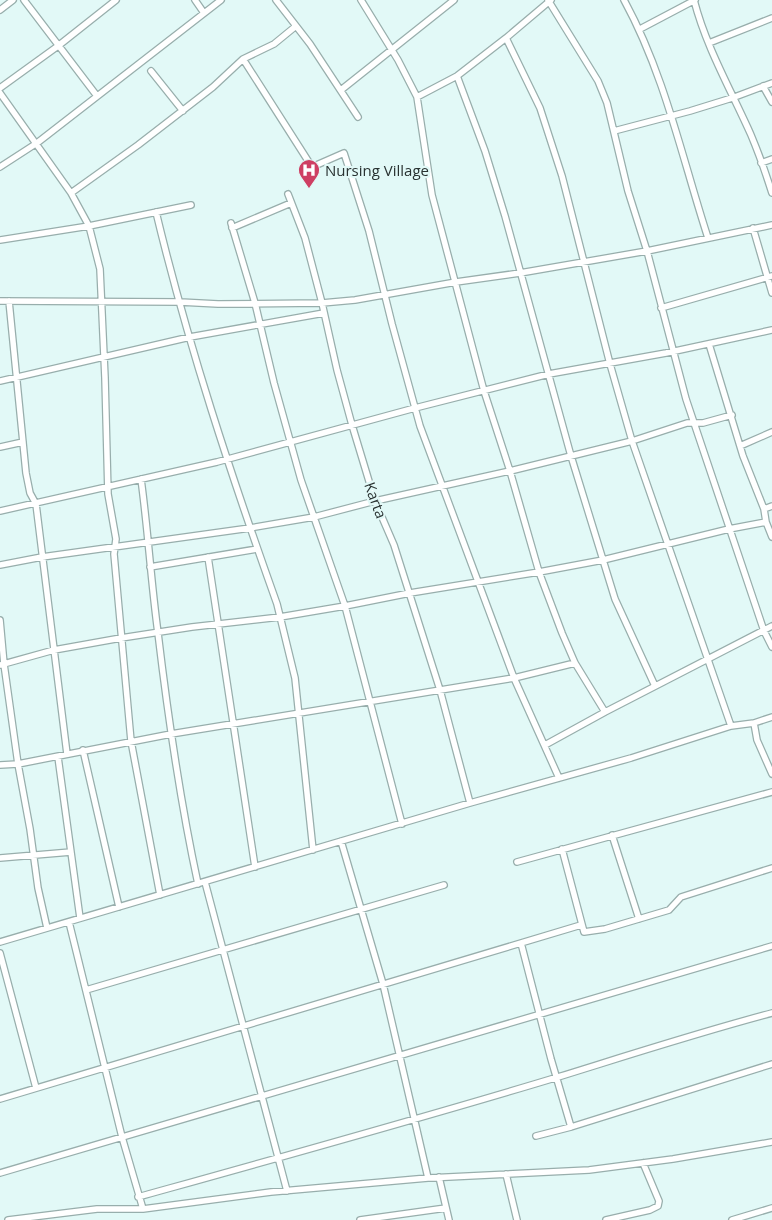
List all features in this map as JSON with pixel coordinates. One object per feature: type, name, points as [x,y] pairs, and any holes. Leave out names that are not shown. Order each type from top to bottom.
[{"type":"street","points":[[0,10],[13,0]]},
{"type":"street","points":[[24,0],[97,96]]},
{"type":"street","points":[[0,88],[58,46],[116,0]]},
{"type":"street","points":[[194,0],[204,13]]},
{"type":"street","points":[[0,167],[37,143],[221,0]]},
{"type":"street","points":[[276,0],[341,90],[358,117]]},
{"type":"street","points":[[361,0],[398,60],[417,97],[432,195],[484,391],[510,471],[539,572],[550,605],[575,662],[605,712]]},
{"type":"street","points":[[341,90],[390,49],[454,0]]},
{"type":"street","points":[[417,97],[457,76],[506,38],[549,0],[598,81],[607,103],[628,191],[673,352],[729,529],[764,631],[772,647]]},
{"type":"street","points":[[624,0],[640,29],[672,115],[687,172],[708,238]]},
{"type":"street","points":[[640,29],[694,0],[698,16],[732,98],[750,134],[772,193]]},
{"type":"street","points":[[709,43],[772,18]]},
{"type":"street","points":[[71,193],[183,111],[213,87],[243,59],[274,44],[296,26]]},
{"type":"street","points":[[506,38],[540,108],[562,176],[583,262],[632,441],[731,726]]},
{"type":"street","points":[[243,59],[312,168],[344,153],[369,231],[415,408],[477,583],[514,678],[559,778]]},
{"type":"street","points":[[151,71],[183,111]]},
{"type":"street","points":[[457,76],[505,216],[571,456],[615,599],[655,686]]},
{"type":"street","points":[[614,131],[732,98],[772,83]]},
{"type":"street","points":[[763,86],[772,102]]},
{"type":"street","points":[[0,93],[71,193],[89,226],[100,269],[108,494],[116,539],[114,554],[121,638],[131,741],[160,895]]},
{"type":"street","points":[[761,163],[772,159]]},
{"type":"street","name":"Karta","points":[[288,194],[305,238],[352,425],[375,501],[394,545],[410,593],[440,690],[470,803]]},
{"type":"street","points":[[291,203],[231,225],[255,303],[259,325],[301,480],[345,606],[402,824]]},
{"type":"street","points":[[0,239],[89,226],[191,205]]},
{"type":"street","points":[[156,212],[172,280],[204,388],[280,618],[295,678],[313,850]]},
{"type":"street","points":[[0,301],[218,304],[322,303],[355,300],[646,251],[772,225]]},
{"type":"street","points":[[753,228],[770,277],[772,293]]},
{"type":"street","points":[[661,308],[770,277]]},
{"type":"street","points":[[10,301],[23,442],[30,493],[36,504],[67,754]]},
{"type":"street","points":[[0,380],[190,337],[324,313]]},
{"type":"street","points":[[0,511],[228,459],[549,374],[673,352],[772,330]]},
{"type":"street","points":[[709,344],[740,446],[764,509],[766,522],[772,537]]},
{"type":"street","points":[[0,565],[42,557],[314,518],[375,501],[632,441],[687,423],[703,423],[732,415]]},
{"type":"street","points":[[740,446],[772,432]]},
{"type":"street","points":[[0,447],[23,442]]},
{"type":"street","points":[[141,479],[171,734],[201,883],[224,950],[287,1191]]},
{"type":"street","points":[[764,509],[772,506]]},
{"type":"street","points":[[2,664],[54,650],[121,638],[219,623],[280,618],[410,593],[539,572],[603,560],[729,529],[766,522]]},
{"type":"street","points":[[150,567],[257,549]]},
{"type":"street","points":[[208,557],[255,867]]},
{"type":"street","points":[[0,620],[2,664],[33,856],[47,928]]},
{"type":"street","points":[[545,745],[772,626]]},
{"type":"street","points":[[0,765],[58,757],[83,750],[171,734],[514,678],[575,662]]},
{"type":"street","points":[[0,942],[470,803],[631,758],[731,726],[754,723],[772,716]]},
{"type":"street","points":[[754,723],[757,740],[772,774]]},
{"type":"street","points":[[83,750],[119,907]]},
{"type":"street","points":[[58,757],[80,918]]},
{"type":"street","points":[[517,862],[772,792]]},
{"type":"street","points":[[612,835],[639,919]]},
{"type":"street","points":[[341,841],[383,984],[428,1178]]},
{"type":"street","points":[[562,849],[584,932],[605,929],[669,910],[682,897],[772,868]]},
{"type":"street","points":[[0,858],[71,852]]},
{"type":"street","points":[[86,990],[362,911],[444,885]]},
{"type":"street","points":[[69,922],[122,1137],[143,1209]]},
{"type":"street","points":[[0,1099],[581,925]]},
{"type":"street","points":[[521,943],[571,1127]]},
{"type":"street","points":[[0,1174],[540,1015],[617,990],[772,946]]},
{"type":"street","points":[[0,953],[36,1088]]},
{"type":"street","points":[[138,1197],[557,1077],[706,1030],[772,1013]]},
{"type":"street","points":[[536,1136],[571,1127],[772,1064]]},
{"type":"street","points":[[8,1220],[97,1209],[143,1209],[287,1191],[439,1177],[589,1170],[772,1142]]},
{"type":"street","points":[[606,1220],[650,1210],[658,1206],[659,1201],[643,1163]]},
{"type":"street","points":[[506,1174],[517,1220]]},
{"type":"street","points":[[439,1177],[449,1220]]},
{"type":"street","points":[[360,1220],[446,1208]]},
{"type":"street","points":[[732,1220],[772,1208]]},
{"type":"place","name":"Nursing Village","points":[[309,189]]}]
